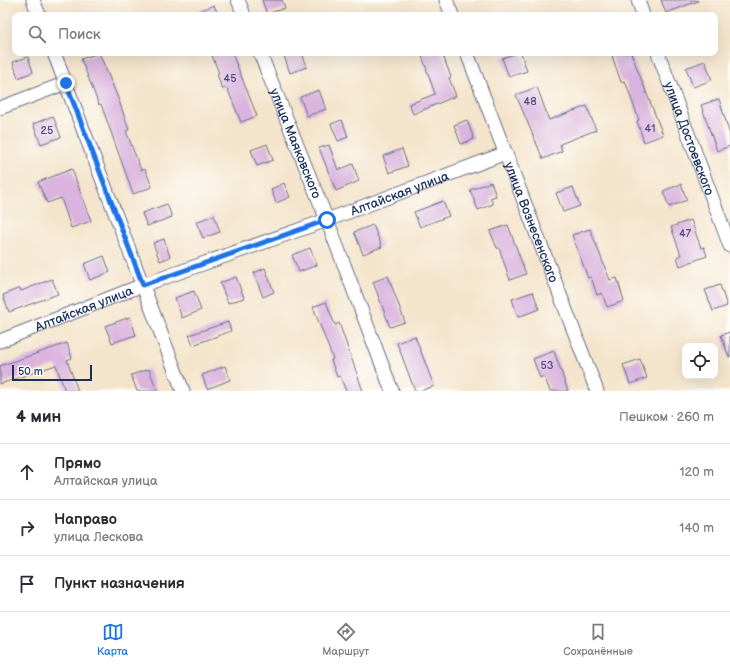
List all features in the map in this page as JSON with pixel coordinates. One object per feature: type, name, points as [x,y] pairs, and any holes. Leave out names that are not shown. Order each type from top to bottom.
[{"type":"street","points":[[33,0],[38,12]]},
{"type":"street","points":[[238,0],[243,12]]},
{"type":"street","points":[[446,0],[451,12]]},
{"type":"street","points":[[638,0],[643,12]]},
{"type":"street","points":[[55,56],[183,391]]},
{"type":"street","name":"улица Маяковского","points":[[261,56],[327,220],[392,391]]},
{"type":"street","name":"улица Вознесенского","points":[[468,56],[597,391]]},
{"type":"street","name":"улица Достоевского","points":[[659,56],[730,246]]},
{"type":"street","points":[[0,108],[66,83]]},
{"type":"street","name":"Алтайская улица","points":[[0,341],[143,285],[327,220],[506,153]]},
{"type":"building","points":[[262,0],[282,0],[285,8],[273,12],[266,12]]},
{"type":"building","points":[[661,0],[698,1],[669,12],[666,12]]},
{"type":"building","points":[[214,5],[217,12],[196,12]]},
{"type":"building","points":[[90,56],[100,56],[118,98],[129,130],[126,131],[141,170],[145,169],[152,187],[133,194],[101,104],[99,105],[81,59]]},
{"type":"building","points":[[212,56],[233,56],[257,116],[241,122],[227,88],[222,89],[217,74],[219,73]]},
{"type":"building","points":[[284,56],[303,56],[307,67],[290,73]]},
{"type":"building","points":[[422,56],[443,56],[456,96],[413,114],[409,104],[435,94]]},
{"type":"building","points":[[508,56],[522,56],[527,71],[509,77],[502,58]]},
{"type":"building","points":[[612,56],[632,56],[663,135],[644,142],[637,121],[639,120],[625,81],[621,82]]},
{"type":"building","points":[[28,57],[33,72],[18,78],[13,62]]},
{"type":"building","points":[[705,61],[712,80],[693,87],[686,68]]},
{"type":"building","points":[[537,87],[549,120],[587,106],[596,130],[560,144],[562,151],[543,159],[516,95]]},
{"type":"building","points":[[319,90],[326,109],[307,116],[300,97]]},
{"type":"building","points":[[719,99],[730,135],[730,146],[717,151],[701,105]]},
{"type":"building","points":[[53,116],[61,137],[41,144],[33,124]]},
{"type":"building","points":[[342,120],[348,137],[338,141],[331,124]]},
{"type":"building","points":[[467,120],[474,139],[461,144],[454,125]]},
{"type":"building","points":[[267,144],[273,160],[257,166],[251,150]]},
{"type":"building","points":[[329,145],[338,170],[353,164],[359,181],[336,191],[319,148]]},
{"type":"building","points":[[402,149],[408,166],[389,173],[383,156]]},
{"type":"building","points":[[72,169],[91,221],[71,228],[61,198],[47,203],[38,182]]},
{"type":"building","points":[[491,182],[496,196],[490,198],[493,204],[478,210],[470,190]]},
{"type":"building","points":[[284,183],[290,197],[276,203],[271,189]]},
{"type":"building","points":[[681,184],[687,200],[669,207],[663,191]]},
{"type":"building","points":[[573,187],[580,206],[563,212],[556,193]]},
{"type":"building","points":[[443,201],[449,216],[420,227],[414,212]]},
{"type":"building","points":[[167,204],[172,217],[147,226],[142,213]]},
{"type":"building","points":[[214,215],[220,232],[203,238],[196,222]]},
{"type":"building","points":[[691,220],[701,248],[704,247],[707,256],[680,266],[677,257],[681,255],[671,227]]},
{"type":"building","points":[[373,225],[382,247],[363,254],[354,232]]},
{"type":"building","points":[[508,225],[526,274],[510,280],[499,248],[497,248],[490,231]]},
{"type":"building","points":[[590,229],[610,280],[617,278],[624,301],[607,307],[602,293],[597,295],[591,277],[588,278],[572,235]]},
{"type":"building","points":[[164,239],[170,257],[160,261],[153,243]]},
{"type":"building","points":[[310,248],[317,265],[299,272],[292,255]]},
{"type":"building","points":[[104,256],[110,272],[90,280],[84,264]]},
{"type":"building","points":[[265,268],[274,292],[263,297],[254,273]]},
{"type":"building","points":[[388,276],[405,322],[390,327],[373,282]]},
{"type":"building","points":[[236,277],[244,298],[228,303],[220,283]]},
{"type":"building","points":[[52,279],[58,294],[9,312],[3,295],[20,288],[21,291]]},
{"type":"building","points":[[720,285],[727,306],[713,311],[705,290]]},
{"type":"building","points":[[194,291],[201,310],[182,318],[175,298]]},
{"type":"building","points":[[533,292],[539,309],[518,317],[512,299]]},
{"type":"building","points":[[326,302],[335,325],[339,323],[363,391],[346,391],[340,376],[337,377],[331,360],[333,359],[313,307]]},
{"type":"building","points":[[130,317],[136,335],[112,343],[105,326]]},
{"type":"building","points":[[228,322],[231,331],[193,345],[189,335]]},
{"type":"building","points":[[730,332],[730,357],[729,357],[721,335]]},
{"type":"building","points":[[415,336],[434,386],[420,391],[415,391],[397,343]]},
{"type":"building","points":[[67,343],[72,358],[67,360],[78,391],[65,391],[56,365],[0,384],[0,366]]},
{"type":"building","points":[[554,351],[568,391],[550,391],[544,376],[540,378],[533,359]]},
{"type":"building","points":[[640,359],[647,378],[630,384],[623,365]]},
{"type":"building","points":[[225,366],[230,380],[207,389],[202,375]]},
{"type":"building","points":[[149,369],[157,391],[137,391],[131,375]]},
{"type":"route","points":[[66,83],[143,285],[327,220]]}]
